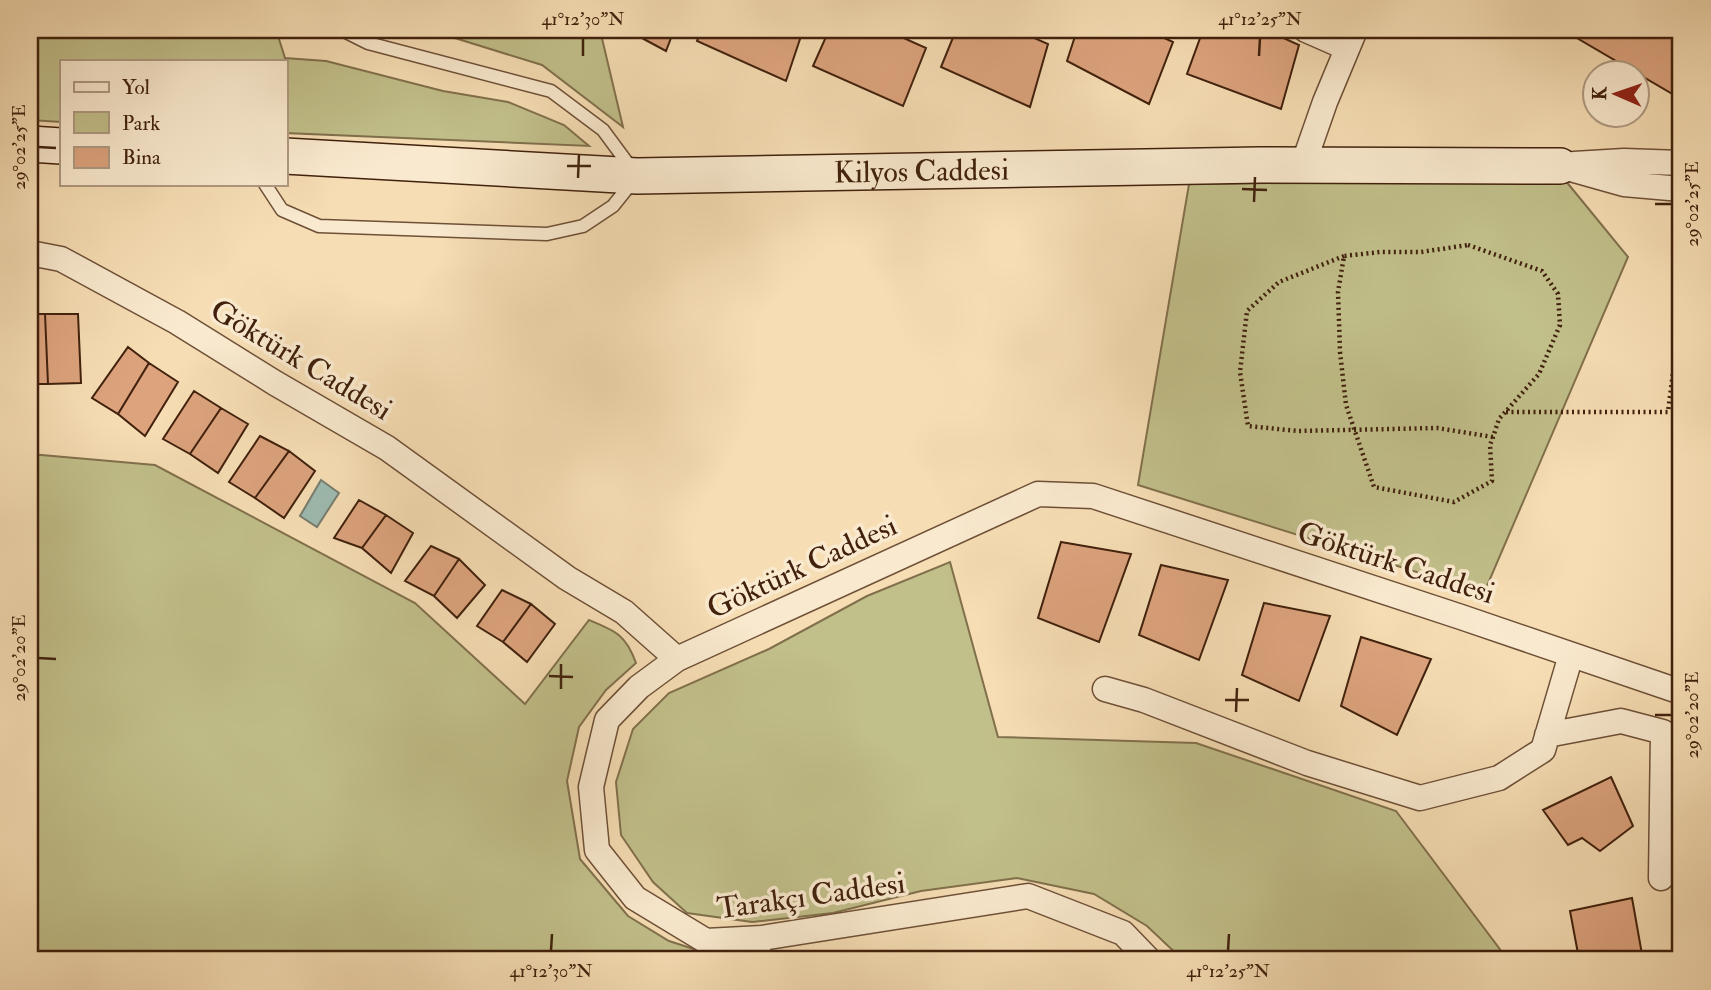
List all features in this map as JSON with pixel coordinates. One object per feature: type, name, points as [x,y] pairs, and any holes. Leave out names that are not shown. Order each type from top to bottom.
[{"type":"street","points":[[1303,165],[1351,39],[1306,30]]},
{"type":"street","points":[[30,144],[60,146]]},
{"type":"street","name":"Kilyos Caddesi","points":[[287,156],[637,176],[1303,165],[1560,166],[1624,160],[1681,163]]},
{"type":"street","name":"Kilyos Caddesi","points":[[1560,166],[1681,196]]},
{"type":"street","name":"Göktürk Caddesi","points":[[30,253],[61,259],[177,322],[387,448],[567,578],[624,612],[677,659],[1038,494],[1093,496],[1681,692]]},
{"type":"street","points":[[1105,689],[1144,700],[1307,763],[1420,798],[1499,778],[1543,750],[1571,654]]},
{"type":"street","name":"Tarakçı Caddesi","points":[[677,659],[639,687],[607,720],[592,787],[597,850],[635,898],[706,942],[764,949],[1028,896],[1123,933],[1149,960]]},
{"type":"street","points":[[1547,735],[1621,721],[1663,732],[1661,878]]},
{"type":"lane","points":[[266,186],[282,210],[319,226],[547,234],[583,226],[613,206],[637,176],[603,130],[551,91],[369,43],[342,30]]},
{"type":"path","points":[[1344,256],[1338,292],[1340,352],[1346,405],[1356,429],[1374,487],[1454,502],[1492,481],[1490,445],[1493,437],[1499,419],[1539,374],[1560,325],[1558,294],[1542,271],[1468,245],[1421,252],[1380,252],[1344,256],[1279,282],[1247,311],[1240,372],[1248,425],[1298,431],[1356,429],[1437,428],[1493,437]]},
{"type":"path","points":[[1505,412],[1668,412],[1681,309]]},
{"type":"green space","points":[[30,30],[281,30],[279,39],[285,58],[326,61],[443,91],[508,102],[564,125],[589,146],[287,133],[287,60],[60,60],[60,122],[30,120]]},
{"type":"green space","points":[[429,30],[600,30],[623,127],[542,65]]},
{"type":"green space","points":[[1565,180],[1628,257],[1484,593],[1138,485],[1189,184]]},
{"type":"green space","points":[[30,454],[155,465],[415,603],[525,704],[589,620],[619,635],[636,663],[606,690],[579,727],[567,781],[580,859],[628,916],[669,941],[728,960],[30,960]]},
{"type":"green space","points":[[950,562],[998,737],[1196,743],[1396,811],[1508,960],[1183,960],[1147,926],[1094,894],[1017,878],[921,891],[833,913],[752,922],[687,913],[653,882],[621,835],[616,782],[633,729],[669,693],[769,649],[867,596]]},
{"type":"water","points":[[321,480],[339,493],[317,527],[300,516]]},
{"type":"building","points":[[627,30],[674,30],[666,51]]},
{"type":"building","points":[[701,30],[803,30],[786,81],[697,41]]},
{"type":"building","points":[[829,30],[886,30],[926,48],[903,106],[813,66]]},
{"type":"building","points":[[956,30],[1016,30],[1048,44],[1030,107],[941,67]]},
{"type":"building","points":[[1077,30],[1147,30],[1173,42],[1149,104],[1067,61]]},
{"type":"building","points":[[1203,30],[1266,30],[1299,45],[1281,109],[1187,74]]},
{"type":"building","points":[[1681,30],[1681,99],[1652,82],[1652,60],[1614,60],[1565,31]]},
{"type":"building","points":[[30,314],[45,314],[48,384],[30,384]]},
{"type":"building","points":[[45,314],[78,314],[81,383],[48,384]]},
{"type":"building","points":[[128,347],[149,363],[118,414],[92,398]]},
{"type":"building","points":[[149,363],[178,382],[145,436],[118,414]]},
{"type":"building","points":[[194,391],[221,408],[190,454],[163,439]]},
{"type":"building","points":[[221,408],[248,424],[218,473],[190,454]]},
{"type":"building","points":[[260,436],[289,451],[255,498],[229,482]]},
{"type":"building","points":[[289,451],[315,471],[284,518],[255,498]]},
{"type":"building","points":[[359,500],[386,515],[362,548],[334,538]]},
{"type":"building","points":[[386,515],[413,533],[391,573],[362,548]]},
{"type":"building","points":[[1061,542],[1131,554],[1099,642],[1038,618]]},
{"type":"building","points":[[431,546],[459,559],[434,596],[405,581]]},
{"type":"building","points":[[459,559],[485,585],[457,618],[434,596]]},
{"type":"building","points":[[1161,565],[1228,580],[1199,660],[1139,635]]},
{"type":"building","points":[[502,590],[531,604],[503,642],[477,626]]},
{"type":"building","points":[[1264,603],[1330,616],[1299,701],[1242,675]]},
{"type":"building","points":[[531,604],[555,624],[527,662],[503,642]]},
{"type":"building","points":[[1361,637],[1431,659],[1397,735],[1341,706]]},
{"type":"building","points":[[1611,777],[1633,826],[1600,851],[1582,838],[1568,845],[1543,810]]},
{"type":"building","points":[[1632,898],[1643,960],[1605,960],[1603,953],[1579,959],[1570,911]]}]
